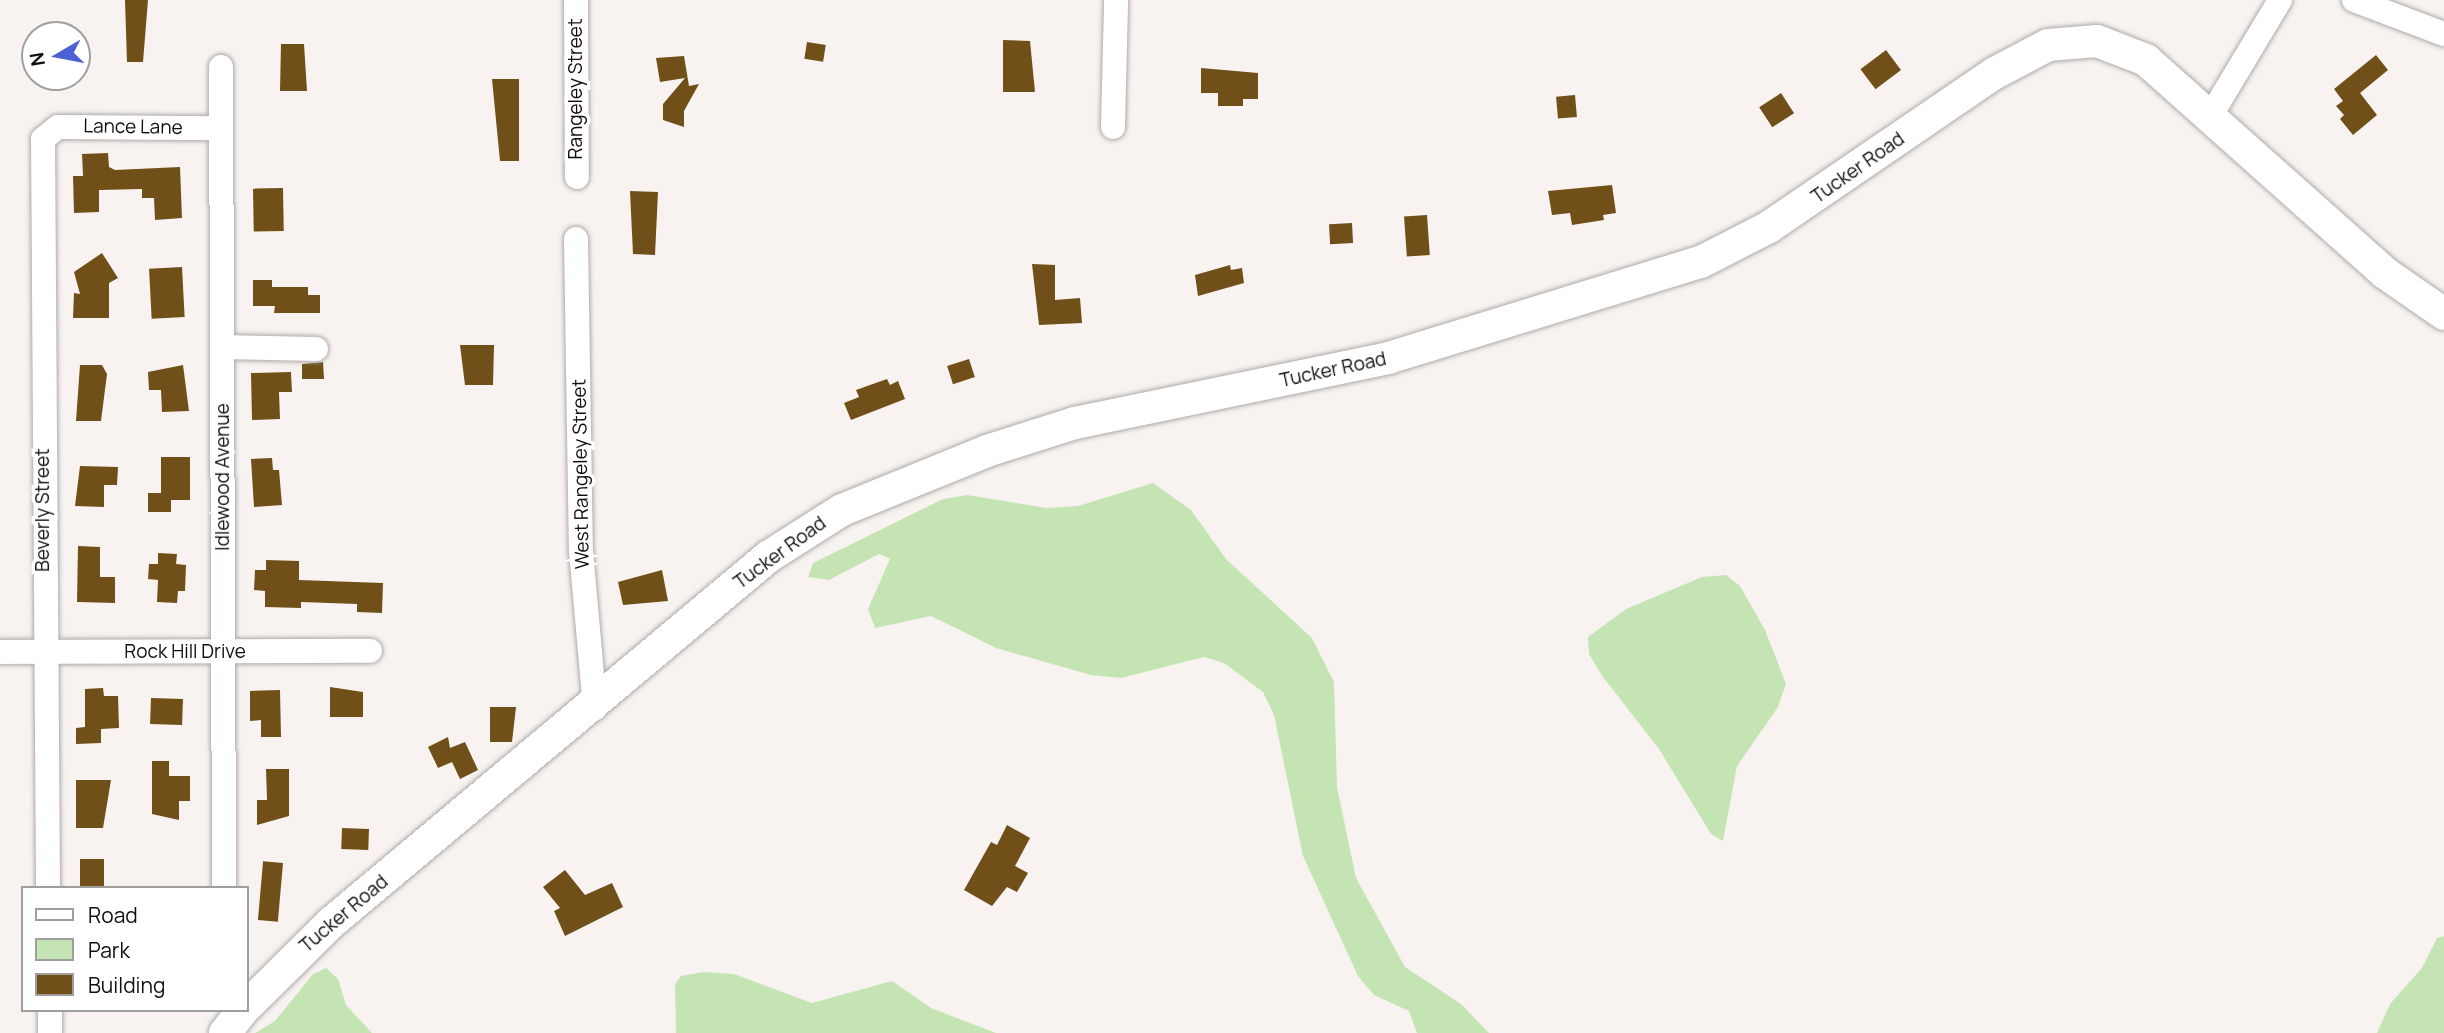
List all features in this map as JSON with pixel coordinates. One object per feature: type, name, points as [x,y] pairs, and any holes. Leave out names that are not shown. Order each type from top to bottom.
[{"type":"main road","name":"Tucker Road","points":[[248,1003],[332,922],[595,708],[768,558],[842,510],[1042,433],[1388,358],[1701,262],[1769,227],[1995,73],[2048,45],[2089,41],[2129,51],[2211,115],[2385,273],[2444,314]]},
{"type":"street","name":"Rangeley Street","points":[[576,0],[577,177]]},
{"type":"street","points":[[1114,127],[1116,0]]},
{"type":"street","points":[[2211,115],[2280,0]]},
{"type":"street","points":[[2354,0],[2444,34]]},
{"type":"street","name":"Idlewood Avenue","points":[[221,67],[224,886]]},
{"type":"street","name":"Lance Lane","points":[[47,132],[68,126],[221,128]]},
{"type":"street","name":"Beverly Street","points":[[47,132],[42,148],[48,886]]},
{"type":"street","name":"West Rangeley Street","points":[[576,239],[580,551],[595,708]]},
{"type":"street","points":[[223,347],[316,349]]},
{"type":"street","name":"Rock Hill Drive","points":[[0,652],[370,650]]},
{"type":"street","points":[[50,1012],[50,1033]]},
{"type":"green space","points":[[1153,483],[1191,510],[1226,559],[1312,638],[1334,682],[1337,787],[1356,878],[1405,967],[1461,1004],[1489,1033],[1417,1033],[1409,1011],[1374,995],[1358,976],[1303,856],[1274,715],[1263,692],[1224,663],[1204,657],[1121,678],[1091,675],[996,648],[931,616],[875,628],[868,609],[890,559],[879,554],[829,580],[808,577],[813,563],[943,499],[967,495],[1047,508],[1078,506]]},
{"type":"green space","points":[[1726,575],[1740,586],[1765,630],[1786,684],[1778,707],[1737,766],[1723,841],[1711,834],[1659,749],[1603,677],[1589,654],[1588,637],[1626,609],[1702,577]]},
{"type":"green space","points":[[2444,936],[2444,1033],[2377,1033],[2390,1004],[2422,968],[2437,938]]},
{"type":"green space","points":[[326,968],[338,979],[346,1005],[372,1033],[255,1033],[275,1021],[313,974]]},
{"type":"green space","points":[[703,972],[734,974],[812,1003],[892,981],[931,1008],[996,1033],[676,1033],[675,984],[681,976]]},
{"type":"building","points":[[125,0],[148,0],[143,62],[127,62]]},
{"type":"building","points":[[1003,40],[1030,41],[1035,92],[1003,92]]},
{"type":"building","points":[[807,42],[826,45],[823,62],[804,59]]},
{"type":"building","points":[[281,44],[304,44],[307,91],[280,91]]},
{"type":"building","points":[[1886,50],[1901,70],[1875,89],[1860,69]]},
{"type":"building","points":[[2376,55],[2388,70],[2360,93],[2377,115],[2353,135],[2340,119],[2344,115],[2336,106],[2343,101],[2334,89]]},
{"type":"building","points":[[684,56],[689,86],[699,84],[684,111],[684,127],[663,120],[663,104],[685,78],[660,82],[656,58]]},
{"type":"building","points":[[1201,68],[1258,73],[1258,99],[1243,99],[1243,106],[1218,106],[1218,93],[1201,93]]},
{"type":"building","points":[[492,79],[519,79],[519,161],[500,161]]},
{"type":"building","points":[[1781,93],[1794,113],[1772,127],[1759,107]]},
{"type":"building","points":[[1575,95],[1577,117],[1558,119],[1556,97]]},
{"type":"building","points":[[108,153],[109,167],[115,170],[180,167],[182,218],[155,220],[154,198],[142,198],[142,189],[99,190],[99,212],[74,213],[73,176],[83,176],[82,154]]},
{"type":"building","points":[[1612,185],[1616,213],[1603,215],[1604,220],[1572,225],[1570,213],[1552,215],[1548,191]]},
{"type":"building","points":[[283,188],[284,231],[254,232],[253,189]]},
{"type":"building","points":[[630,191],[658,192],[655,255],[633,254]]},
{"type":"building","points":[[1427,215],[1430,255],[1407,257],[1404,217]]},
{"type":"building","points":[[1352,223],[1353,243],[1330,244],[1329,224]]},
{"type":"building","points":[[102,253],[118,278],[109,283],[109,318],[73,318],[74,293],[80,294],[74,272]]},
{"type":"building","points":[[1032,264],[1055,265],[1055,300],[1080,298],[1082,323],[1039,325]]},
{"type":"building","points":[[1230,265],[1231,270],[1242,268],[1244,283],[1198,296],[1195,275]]},
{"type":"building","points":[[182,267],[185,317],[152,319],[149,269]]},
{"type":"building","points":[[253,280],[272,280],[272,287],[308,287],[308,295],[320,295],[320,313],[274,313],[275,306],[253,306]]},
{"type":"building","points":[[460,345],[494,345],[493,385],[465,385]]},
{"type":"building","points":[[969,359],[975,377],[953,384],[947,366]]},
{"type":"building","points":[[323,362],[324,379],[302,379],[302,364]]},
{"type":"building","points":[[80,365],[102,365],[107,374],[101,421],[76,421]]},
{"type":"building","points":[[183,365],[189,411],[162,412],[161,390],[149,390],[148,372]]},
{"type":"building","points":[[291,372],[292,392],[279,392],[280,419],[252,420],[251,373]]},
{"type":"building","points":[[887,379],[890,385],[898,381],[905,399],[851,420],[844,403],[859,397],[856,390]]},
{"type":"building","points":[[161,457],[190,457],[190,500],[171,500],[171,512],[148,512],[148,493],[161,493]]},
{"type":"building","points":[[272,458],[273,470],[279,470],[282,505],[254,507],[251,459]]},
{"type":"building","points":[[80,466],[118,467],[117,485],[104,485],[104,507],[75,506]]},
{"type":"building","points":[[78,546],[100,547],[100,577],[115,577],[115,603],[77,602]]},
{"type":"building","points":[[158,553],[177,554],[176,564],[186,565],[185,591],[178,591],[177,603],[157,602],[158,580],[148,579],[149,564],[158,564]]},
{"type":"building","points":[[266,560],[299,561],[299,580],[383,583],[382,613],[357,612],[357,604],[301,602],[301,608],[265,607],[265,591],[254,590],[255,570],[266,570]]},
{"type":"building","points":[[662,570],[668,601],[623,605],[618,582]]},
{"type":"building","points":[[330,687],[363,692],[363,717],[330,717]]},
{"type":"building","points":[[103,688],[104,696],[118,696],[119,728],[101,729],[101,743],[76,744],[76,728],[85,727],[85,689]]},
{"type":"building","points":[[280,690],[281,737],[261,737],[261,720],[250,721],[250,691]]},
{"type":"building","points":[[151,698],[183,699],[182,725],[150,724]]},
{"type":"building","points":[[490,707],[516,707],[512,742],[490,742]]},
{"type":"building","points":[[448,737],[450,748],[465,742],[478,770],[460,779],[452,762],[438,768],[428,747]]},
{"type":"building","points":[[152,761],[169,761],[169,776],[190,776],[190,801],[179,801],[179,820],[152,814]]},
{"type":"building","points":[[266,769],[289,769],[289,816],[257,825],[257,800],[267,800]]},
{"type":"building","points":[[76,780],[111,780],[103,828],[76,828]]},
{"type":"building","points":[[1007,825],[1030,838],[1015,866],[1028,873],[1017,892],[1007,887],[992,906],[964,890],[991,842],[997,845]]},
{"type":"building","points":[[342,828],[369,829],[368,850],[341,849]]},
{"type":"building","points":[[80,859],[104,859],[104,886],[80,886]]},
{"type":"building","points":[[263,861],[283,863],[278,922],[258,920]]},
{"type":"building","points":[[565,870],[585,895],[612,883],[623,907],[565,936],[554,911],[560,908],[543,887]]}]
